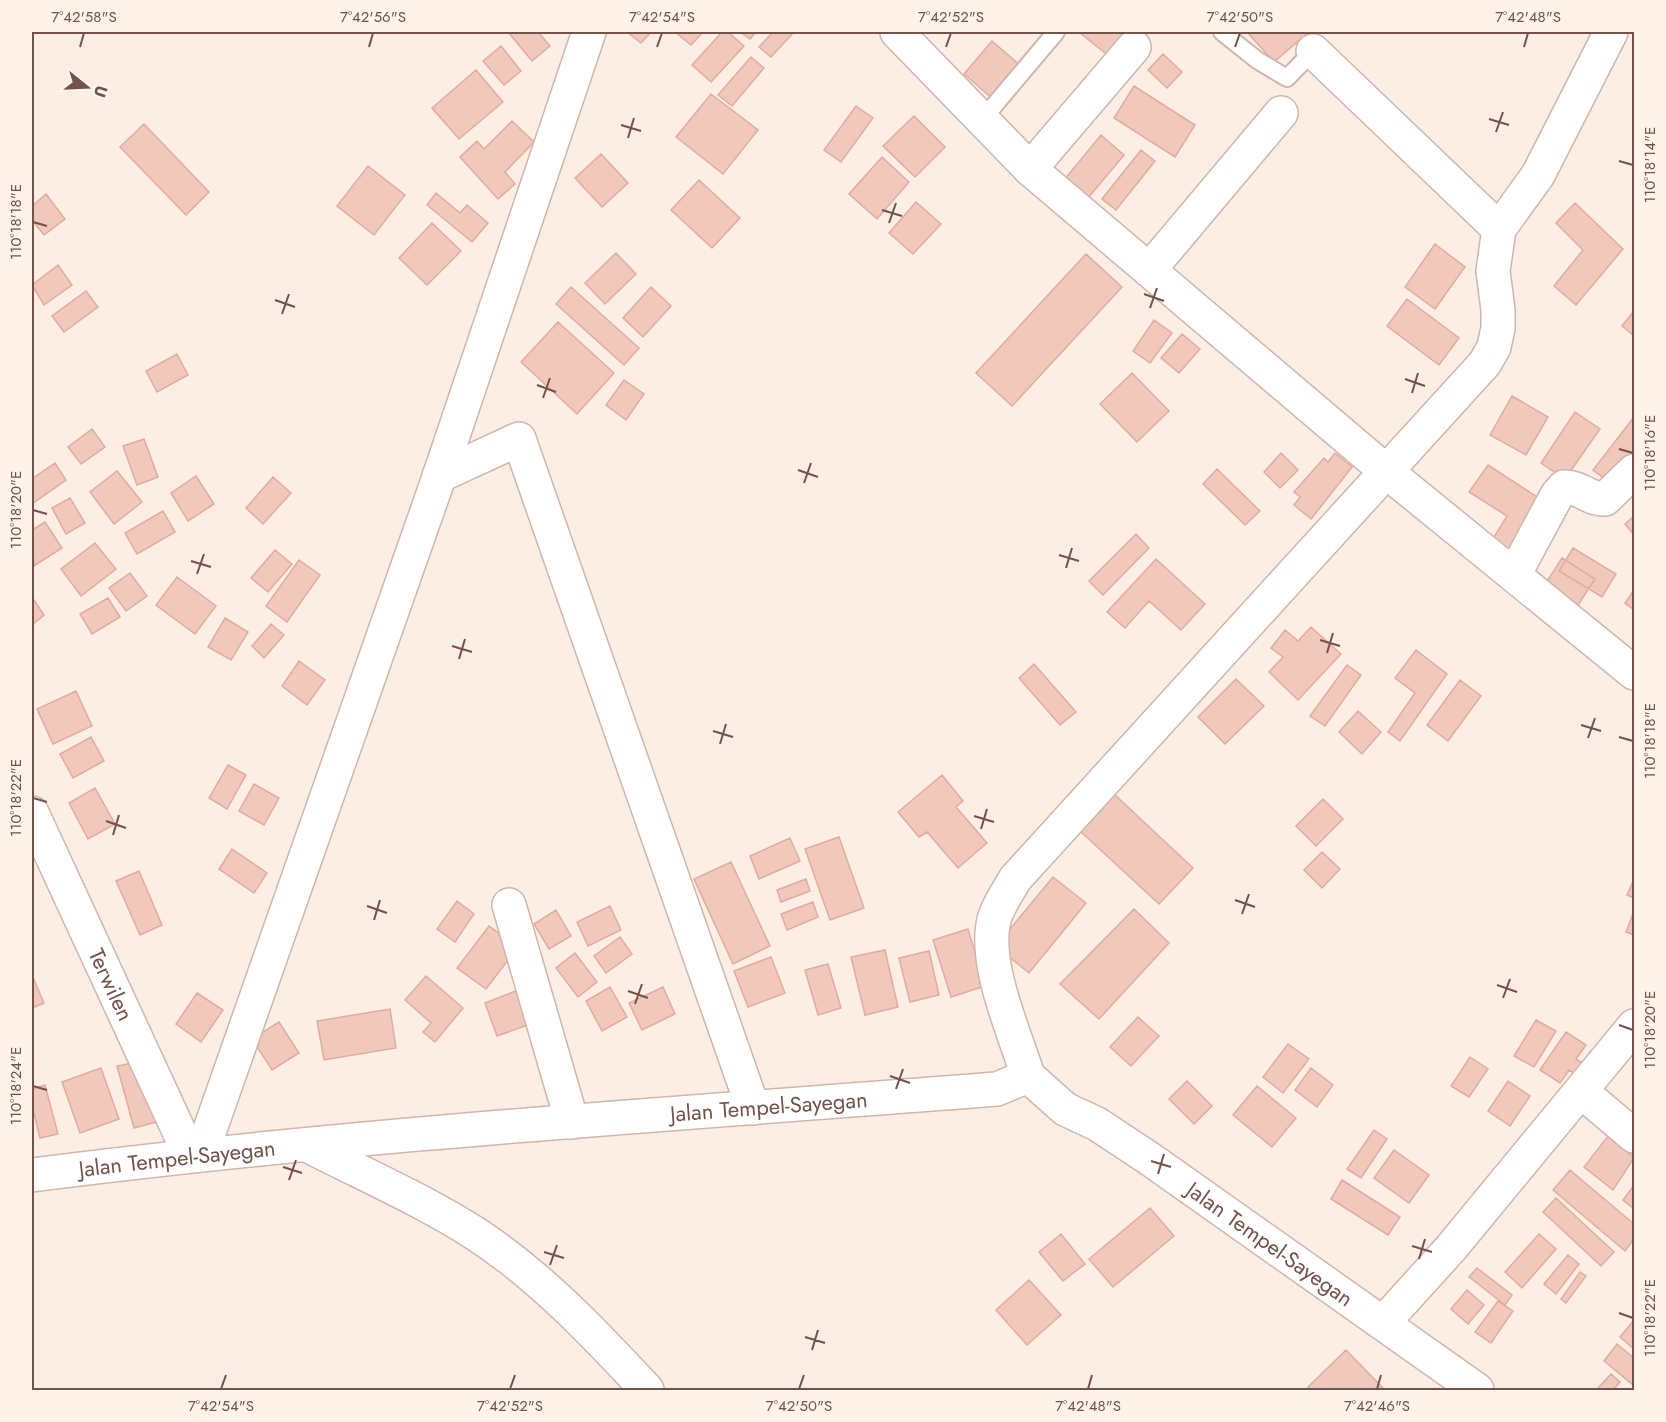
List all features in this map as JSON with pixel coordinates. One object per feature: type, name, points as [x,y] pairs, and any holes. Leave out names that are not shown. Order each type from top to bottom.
[{"type":"street","points":[[195,1155],[439,476],[590,32]]},
{"type":"street","points":[[897,32],[1030,169],[1387,472],[1635,673]]},
{"type":"street","points":[[1028,1076],[999,985],[992,950],[994,920],[1015,879],[1485,363],[1494,347],[1498,310],[1493,271],[1499,229],[1538,175],[1611,32]]},
{"type":"street","points":[[1317,46],[1499,229]]},
{"type":"street","points":[[1030,169],[1134,47]]},
{"type":"street","points":[[1149,270],[1281,113]]},
{"type":"street","points":[[439,476],[519,439],[753,1108]]},
{"type":"street","points":[[1514,575],[1557,495],[1564,487],[1577,487],[1598,500],[1605,500],[1635,471]]},
{"type":"street","name":"Terwilen","points":[[32,813],[195,1155]]},
{"type":"street","points":[[509,905],[572,1122]]},
{"type":"street","points":[[1383,1323],[1451,1248],[1635,1026]]},
{"type":"street","name":"Jalan Tempel-Sayegan","points":[[32,1175],[195,1155],[307,1145],[997,1089],[1028,1076],[1065,1108],[1096,1124],[1141,1154],[1477,1390]]},
{"type":"street","points":[[1582,1092],[1635,1136]]},
{"type":"street","points":[[307,1145],[446,1215],[485,1241],[543,1285],[647,1390]]},
{"type":"lane","points":[[982,120],[1056,32]]},
{"type":"lane","points":[[1222,32],[1257,60],[1287,78],[1317,46]]},
{"type":"building","points":[[508,32],[538,32],[550,46],[532,61]]},
{"type":"building","points":[[627,32],[651,32],[641,43]]},
{"type":"building","points":[[675,32],[703,32],[691,45]]},
{"type":"building","points":[[722,32],[728,32],[744,46],[711,82],[692,65]]},
{"type":"building","points":[[740,32],[756,32],[750,39]]},
{"type":"building","points":[[773,32],[794,32],[771,57],[759,47]]},
{"type":"building","points":[[1079,32],[1118,32],[1126,38],[1110,57]]},
{"type":"building","points":[[1247,32],[1309,32],[1274,62]]},
{"type":"building","points":[[992,41],[1022,67],[994,100],[964,74]]},
{"type":"building","points":[[501,46],[521,71],[504,85],[483,61]]},
{"type":"building","points":[[1163,54],[1182,72],[1167,88],[1148,70]]},
{"type":"building","points":[[751,57],[764,68],[732,106],[718,95]]},
{"type":"building","points":[[476,70],[503,102],[459,139],[432,108]]},
{"type":"building","points":[[1134,86],[1195,125],[1175,157],[1114,118]]},
{"type":"building","points":[[711,94],[758,130],[723,174],[676,137]]},
{"type":"building","points":[[856,106],[873,118],[841,162],[824,150]]},
{"type":"building","points":[[914,116],[945,147],[915,177],[883,146]]},
{"type":"building","points":[[512,121],[534,142],[505,172],[515,184],[498,199],[460,157],[477,141],[484,149]]},
{"type":"building","points":[[144,124],[209,192],[186,215],[120,147]]},
{"type":"building","points":[[1101,135],[1124,155],[1083,204],[1060,185]]},
{"type":"building","points":[[1141,150],[1155,161],[1116,210],[1102,199]]},
{"type":"building","points":[[601,154],[628,183],[602,207],[575,178]]},
{"type":"building","points":[[882,157],[909,182],[877,219],[849,194]]},
{"type":"building","points":[[368,166],[405,195],[374,235],[337,206]]},
{"type":"building","points":[[699,180],[740,218],[712,248],[671,210]]},
{"type":"building","points":[[436,193],[460,213],[467,205],[488,223],[472,242],[427,205]]},
{"type":"building","points":[[46,194],[65,219],[44,235],[32,220],[32,206]]},
{"type":"building","points":[[916,202],[941,224],[913,254],[889,233]]},
{"type":"building","points":[[1575,203],[1623,249],[1576,305],[1554,286],[1583,250],[1556,223]]},
{"type":"building","points":[[432,223],[461,251],[427,285],[399,258]]},
{"type":"building","points":[[1435,244],[1465,267],[1435,309],[1405,287]]},
{"type":"building","points":[[616,253],[636,274],[605,304],[585,283]]},
{"type":"building","points":[[1086,254],[1122,287],[1012,406],[976,373]]},
{"type":"building","points":[[58,265],[72,285],[44,305],[32,285]]},
{"type":"building","points":[[571,287],[639,348],[624,365],[556,304]]},
{"type":"building","points":[[651,287],[671,306],[643,337],[623,318]]},
{"type":"building","points":[[86,291],[98,307],[64,332],[52,316]]},
{"type":"building","points":[[1407,299],[1459,338],[1439,365],[1387,326]]},
{"type":"building","points":[[1634,311],[1634,336],[1622,326]]},
{"type":"building","points":[[1154,320],[1172,333],[1150,363],[1133,351]]},
{"type":"building","points":[[558,322],[614,373],[577,414],[521,362]]},
{"type":"building","points":[[1182,334],[1200,349],[1179,373],[1161,358]]},
{"type":"building","points":[[177,354],[188,375],[157,392],[146,371]]},
{"type":"building","points":[[1132,373],[1169,411],[1137,442],[1100,404]]},
{"type":"building","points":[[624,380],[644,394],[626,420],[606,405]]},
{"type":"building","points":[[1512,396],[1548,417],[1526,455],[1490,435]]},
{"type":"building","points":[[1575,412],[1600,429],[1565,479],[1541,463]]},
{"type":"building","points":[[1634,417],[1634,459],[1614,486],[1593,470]]},
{"type":"building","points":[[92,429],[105,447],[81,464],[68,447]]},
{"type":"building","points":[[144,439],[158,477],[137,485],[123,446]]},
{"type":"building","points":[[1281,453],[1298,470],[1280,488],[1264,472]]},
{"type":"building","points":[[1335,453],[1352,467],[1311,519],[1294,505],[1300,497],[1294,492],[1324,458],[1328,462]]},
{"type":"building","points":[[55,463],[66,480],[32,504],[32,479]]},
{"type":"building","points":[[1488,465],[1548,504],[1515,557],[1491,542],[1507,516],[1469,492]]},
{"type":"building","points":[[1217,469],[1260,511],[1245,525],[1203,484]]},
{"type":"building","points":[[117,471],[142,502],[114,524],[90,492]]},
{"type":"building","points":[[196,476],[214,504],[188,521],[171,493]]},
{"type":"building","points":[[273,477],[291,493],[263,524],[246,508]]},
{"type":"building","points":[[70,498],[85,523],[66,534],[52,508]]},
{"type":"building","points":[[163,511],[175,532],[137,554],[125,533]]},
{"type":"building","points":[[1634,516],[1634,535],[1625,524]]},
{"type":"building","points":[[45,522],[62,548],[34,566],[32,530]]},
{"type":"building","points":[[1136,534],[1149,548],[1103,595],[1089,581]]},
{"type":"building","points":[[95,543],[116,569],[81,596],[61,569]]},
{"type":"building","points":[[1573,548],[1616,574],[1602,597],[1559,571]]},
{"type":"building","points":[[275,550],[292,564],[268,592],[251,578]]},
{"type":"building","points":[[1562,558],[1595,579],[1573,613],[1540,592]]},
{"type":"building","points":[[1156,559],[1205,604],[1181,630],[1149,601],[1125,628],[1107,612]]},
{"type":"building","points":[[299,560],[320,575],[287,622],[266,606]]},
{"type":"building","points":[[130,573],[147,596],[126,611],[109,588]]},
{"type":"building","points":[[177,577],[216,606],[195,634],[156,605]]},
{"type":"building","points":[[1634,590],[1634,610],[1625,603]]},
{"type":"building","points":[[32,597],[44,615],[32,625]]},
{"type":"building","points":[[108,598],[120,617],[92,634],[80,614]]},
{"type":"building","points":[[225,618],[248,632],[231,660],[208,647]]},
{"type":"building","points":[[271,624],[284,635],[264,658],[252,646]]},
{"type":"building","points":[[1311,627],[1341,654],[1298,700],[1269,672],[1283,657],[1271,648],[1285,630],[1298,641]]},
{"type":"building","points":[[1416,650],[1447,674],[1400,741],[1388,732],[1415,693],[1395,678]]},
{"type":"building","points":[[299,661],[325,680],[307,705],[282,686]]},
{"type":"building","points":[[1034,664],[1076,712],[1060,725],[1019,678]]},
{"type":"building","points":[[1347,665],[1361,675],[1325,726],[1310,716]]},
{"type":"building","points":[[1236,679],[1264,706],[1225,744],[1198,717]]},
{"type":"building","points":[[1460,680],[1481,696],[1448,741],[1427,725]]},
{"type":"building","points":[[76,691],[92,726],[53,744],[37,709]]},
{"type":"building","points":[[1358,711],[1381,732],[1362,754],[1339,732]]},
{"type":"building","points":[[91,737],[104,761],[73,778],[60,754]]},
{"type":"building","points":[[228,765],[246,775],[227,809],[209,798]]},
{"type":"building","points":[[942,775],[963,801],[956,807],[987,843],[958,868],[927,832],[919,837],[898,812]]},
{"type":"building","points":[[254,784],[279,798],[264,825],[239,811]]},
{"type":"building","points":[[95,788],[115,824],[88,839],[69,803]]},
{"type":"building","points":[[1114,794],[1193,868],[1159,904],[1080,831]]},
{"type":"building","points":[[1323,799],[1343,819],[1316,846],[1296,826]]},
{"type":"building","points":[[839,837],[864,908],[830,920],[805,849]]},
{"type":"building","points":[[790,838],[800,861],[759,879],[750,856]]},
{"type":"building","points":[[232,849],[267,873],[254,893],[219,869]]},
{"type":"building","points":[[1322,852],[1340,869],[1322,888],[1304,870]]},
{"type":"building","points":[[731,862],[770,946],[733,964],[694,879]]},
{"type":"building","points":[[139,871],[162,925],[140,935],[116,881]]},
{"type":"building","points":[[1053,877],[1086,903],[1029,973],[996,946]]},
{"type":"building","points":[[806,879],[810,891],[781,902],[777,890]]},
{"type":"building","points":[[1634,879],[1634,898],[1627,895]]},
{"type":"building","points":[[457,901],[474,914],[455,942],[437,929]]},
{"type":"building","points":[[813,902],[818,917],[787,930],[781,914]]},
{"type":"building","points":[[610,906],[621,930],[588,946],[577,922]]},
{"type":"building","points":[[1134,909],[1169,943],[1099,1019],[1060,984]]},
{"type":"building","points":[[556,910],[571,936],[549,949],[534,924]]},
{"type":"building","points":[[1634,911],[1634,935],[1626,932]]},
{"type":"building","points":[[489,926],[518,947],[486,989],[457,968]]},
{"type":"building","points":[[968,929],[985,986],[951,997],[933,940]]},
{"type":"building","points":[[620,937],[632,954],[606,973],[594,956]]},
{"type":"building","points":[[885,950],[898,1007],[865,1015],[851,957]]},
{"type":"building","points":[[929,951],[939,995],[910,1002],[899,958]]},
{"type":"building","points":[[575,953],[597,982],[578,997],[556,968]]},
{"type":"building","points":[[771,957],[785,993],[748,1007],[734,971]]},
{"type":"building","points":[[828,964],[841,1008],[818,1015],[805,970]]},
{"type":"building","points":[[32,975],[44,1003],[32,1008]]},
{"type":"building","points":[[426,976],[463,1008],[435,1042],[423,1032],[431,1023],[405,1000]]},
{"type":"building","points":[[526,987],[539,1021],[497,1036],[485,1003]]},
{"type":"building","points":[[610,987],[627,1017],[602,1031],[586,1001]]},
{"type":"building","points":[[663,987],[675,1014],[642,1030],[629,1003]]},
{"type":"building","points":[[197,993],[223,1010],[201,1042],[176,1024]]},
{"type":"building","points":[[390,1009],[396,1048],[324,1060],[317,1021]]},
{"type":"building","points":[[1138,1017],[1159,1036],[1131,1066],[1110,1047]]},
{"type":"building","points":[[1536,1020],[1556,1031],[1534,1067],[1514,1056]]},
{"type":"building","points":[[279,1022],[299,1053],[272,1070],[252,1039]]},
{"type":"building","points":[[1566,1032],[1586,1045],[1576,1059],[1589,1067],[1582,1078],[1569,1070],[1560,1083],[1540,1070]]},
{"type":"building","points":[[1288,1044],[1309,1059],[1283,1093],[1263,1077]]},
{"type":"building","points":[[1470,1057],[1488,1069],[1469,1097],[1451,1086]]},
{"type":"building","points":[[137,1062],[164,1120],[134,1128],[117,1066]]},
{"type":"building","points":[[101,1068],[119,1119],[80,1133],[62,1082]]},
{"type":"building","points":[[1311,1068],[1333,1085],[1317,1107],[1295,1090]]},
{"type":"building","points":[[1187,1081],[1212,1106],[1194,1124],[1169,1099]]},
{"type":"building","points":[[1508,1081],[1530,1096],[1510,1126],[1488,1111]]},
{"type":"building","points":[[45,1085],[58,1134],[40,1138],[32,1105],[32,1089]]},
{"type":"building","points":[[1257,1086],[1296,1118],[1272,1147],[1233,1115]]},
{"type":"building","points":[[1374,1130],[1387,1139],[1361,1178],[1347,1169]]},
{"type":"building","points":[[1608,1136],[1634,1158],[1613,1190],[1584,1167]]},
{"type":"building","points":[[1394,1150],[1429,1175],[1409,1203],[1374,1178]]},
{"type":"building","points":[[1570,1170],[1634,1224],[1634,1239],[1625,1251],[1553,1190]]},
{"type":"building","points":[[1342,1180],[1400,1217],[1388,1235],[1331,1199]]},
{"type":"building","points":[[1634,1185],[1634,1209],[1623,1200]]},
{"type":"building","points":[[1556,1198],[1614,1252],[1601,1266],[1543,1212]]},
{"type":"building","points":[[1150,1208],[1174,1236],[1113,1287],[1089,1259]]},
{"type":"building","points":[[1061,1234],[1085,1264],[1063,1281],[1039,1252]]},
{"type":"building","points":[[1539,1234],[1556,1249],[1522,1288],[1505,1272]]},
{"type":"building","points":[[1568,1255],[1579,1264],[1556,1294],[1544,1284]]},
{"type":"building","points":[[1477,1268],[1512,1295],[1505,1305],[1469,1277]]},
{"type":"building","points":[[1580,1272],[1586,1276],[1566,1303],[1561,1299]]},
{"type":"building","points":[[1029,1280],[1061,1315],[1027,1345],[996,1310]]},
{"type":"building","points":[[1467,1290],[1484,1305],[1468,1324],[1451,1309]]},
{"type":"building","points":[[1498,1301],[1513,1311],[1491,1343],[1475,1332]]},
{"type":"building","points":[[1634,1320],[1634,1349],[1620,1337]]},
{"type":"building","points":[[1617,1344],[1634,1358],[1632,1384],[1604,1361]]},
{"type":"building","points":[[1346,1350],[1384,1389],[1312,1390],[1308,1387]]},
{"type":"building","points":[[1611,1374],[1620,1382],[1613,1390],[1596,1390]]}]
